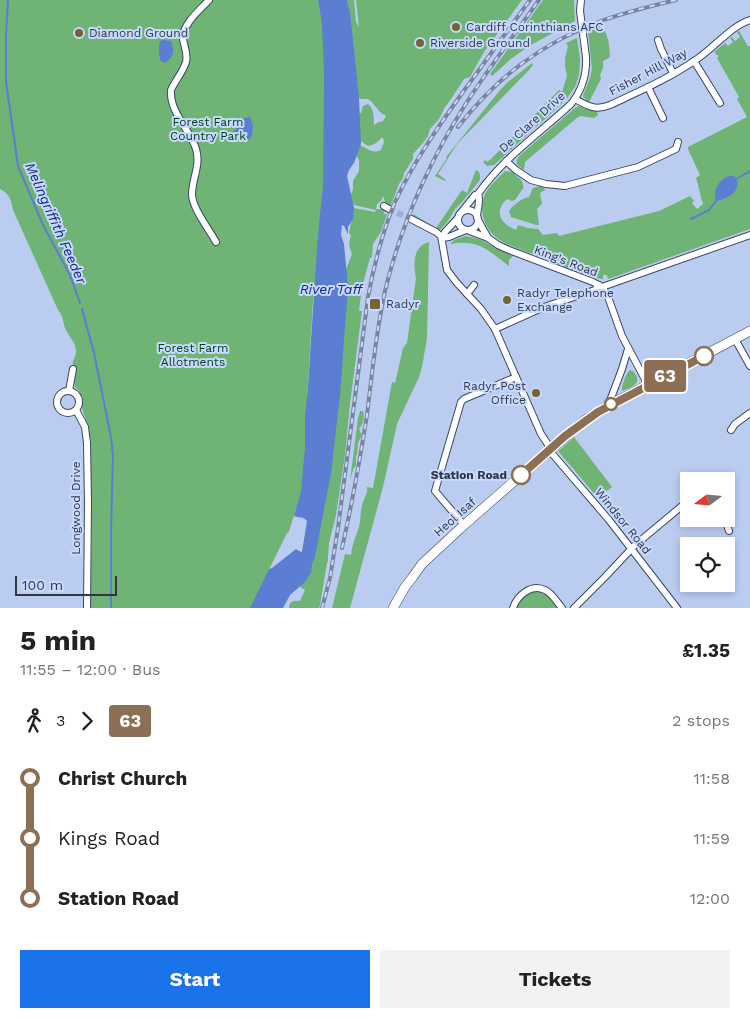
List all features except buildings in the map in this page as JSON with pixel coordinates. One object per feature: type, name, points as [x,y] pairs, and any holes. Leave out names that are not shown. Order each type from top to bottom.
[{"type":"main road","name":"Heol Isaf","points":[[393,608],[405,587],[422,564],[464,524],[585,420],[750,331]]},
{"type":"street","points":[[209,0],[186,28],[183,39],[186,62],[170,94],[173,106],[196,148],[198,165],[192,194],[194,204],[216,242]]},
{"type":"street","name":"De Clare Drive","points":[[459,216],[506,161],[567,108],[580,91],[586,70],[580,11],[581,0]]},
{"type":"street","name":"Fisher Hill Way","points":[[575,99],[590,107],[599,108],[610,105],[673,74],[694,61],[739,25],[750,20]]},
{"type":"street","points":[[658,40],[673,74]]},
{"type":"street","points":[[694,61],[720,103]]},
{"type":"street","points":[[648,87],[663,118]]},
{"type":"street","points":[[506,161],[531,180],[565,186],[638,167],[676,149],[678,142]]},
{"type":"street","points":[[443,238],[475,228],[478,218],[478,194]]},
{"type":"street","points":[[488,238],[474,212],[468,210],[462,212],[445,232],[443,238],[447,270],[450,276],[481,309],[495,329],[541,434],[550,449]]},
{"type":"street","points":[[459,216],[460,227],[467,230]]},
{"type":"street","points":[[411,219],[438,233],[443,238]]},
{"type":"street","name":"King's Road","points":[[467,230],[488,238],[509,250],[601,286],[607,294],[628,349],[648,385]]},
{"type":"street","points":[[495,329],[544,307],[750,235]]},
{"type":"street","points":[[467,294],[474,285]]},
{"type":"street","points":[[735,339],[750,366]]},
{"type":"street","points":[[608,406],[628,349]]},
{"type":"street","points":[[73,369],[69,391],[65,390],[59,394],[57,405],[65,413],[76,410]]},
{"type":"street","points":[[464,524],[435,491],[461,402],[516,377]]},
{"type":"street","name":"Longwood Drive","points":[[69,391],[73,391],[79,398],[76,410],[85,427],[87,443],[87,608]]},
{"type":"street","points":[[731,430],[735,424],[750,413]]},
{"type":"street","name":"Windsor Road","points":[[550,449],[677,608]]},
{"type":"street","points":[[574,608],[631,549],[680,508]]},
{"type":"street","points":[[513,608],[522,595],[529,590],[537,588],[548,592],[562,608]]},
{"type":"green space","name":"Forest Farm Country Park","points":[[0,0],[320,0],[319,5],[323,20],[324,81],[327,83],[324,173],[326,183],[313,301],[307,400],[307,476],[289,531],[266,576],[268,587],[251,608],[90,608],[92,521],[89,519],[89,509],[91,506],[91,441],[79,391],[75,387],[76,371],[73,363],[76,349],[13,210],[10,198],[0,189]]},
{"type":"green space","points":[[347,0],[354,0],[356,22],[359,27],[356,0],[522,0],[484,52],[470,77],[464,79],[439,119],[430,129],[428,136],[413,154],[413,159],[404,173],[390,208],[383,196],[377,204],[376,209],[385,209],[384,214],[387,214],[381,232],[373,244],[372,257],[370,258],[362,287],[359,311],[362,311],[345,455],[320,605],[319,608],[289,608],[293,602],[300,601],[305,590],[300,587],[308,566],[345,272],[352,254],[349,245],[351,236],[349,233],[354,208],[375,212],[376,210],[354,205],[350,198],[353,181],[359,171],[359,160],[355,154],[360,145],[375,151],[381,150],[384,142],[383,138],[381,138],[375,144],[368,146],[355,139],[357,113],[361,113],[363,106],[368,104],[371,108],[374,116],[374,125],[383,121],[386,116],[371,101],[355,98],[350,12]]},
{"type":"green space","points":[[543,0],[574,0],[575,21],[529,46],[492,76],[490,74]]},
{"type":"green space","points":[[600,26],[607,36],[610,56],[603,61],[601,79],[589,102],[583,96],[592,69],[588,32]]},
{"type":"green space","points":[[739,31],[748,46],[750,46],[750,229],[608,279],[607,275],[603,275],[603,279],[601,279],[570,269],[513,247],[493,235],[486,225],[482,213],[483,200],[489,188],[505,171],[513,172],[521,180],[524,187],[515,200],[507,199],[500,208],[503,221],[516,230],[518,225],[538,229],[543,235],[557,233],[559,236],[659,211],[690,196],[694,201],[692,203],[697,209],[703,204],[696,178],[700,175],[688,147],[747,117],[737,99],[739,97],[717,58],[719,56],[714,52],[725,43],[728,46],[733,42],[730,38],[732,37],[735,41],[740,37],[737,32]]},
{"type":"green space","points":[[577,38],[580,60],[579,75],[575,87],[568,97],[494,165],[487,166],[483,162],[491,159],[559,90],[562,92],[567,76],[565,58],[568,46],[566,43]]},
{"type":"green space","points":[[532,63],[533,65],[529,70],[457,144],[438,174],[446,180],[435,176],[446,157],[501,89]]},
{"type":"green space","points":[[579,106],[595,110],[598,115],[594,118],[578,117],[525,162],[524,170],[518,166],[519,156]]},
{"type":"green space","points":[[476,170],[479,172],[480,180],[439,231],[412,217],[413,214],[436,228],[462,190],[467,193]]},
{"type":"green space","points":[[543,186],[545,190],[540,193],[542,204],[537,209],[539,225],[511,217],[509,211],[512,207],[529,197],[533,189]]},
{"type":"green space","points":[[466,236],[479,239],[513,256],[509,260],[509,266],[482,247],[468,243],[450,244],[454,240]]},
{"type":"green space","points":[[429,242],[427,338],[422,367],[397,424],[383,487],[350,608],[332,608],[345,554],[351,555],[367,487],[373,488],[392,382],[395,383],[403,348],[407,343],[416,278],[415,256],[420,247]]},
{"type":"green space","points":[[630,370],[636,375],[636,384],[622,391],[624,380]]},
{"type":"green space","points":[[360,411],[363,411],[364,415],[363,423],[359,429],[362,435],[358,443],[356,465],[350,481],[358,418]]},
{"type":"green space","points":[[574,437],[612,487],[598,498],[558,451]]},
{"type":"green space","points":[[535,591],[551,599],[558,608],[516,608],[524,597]]},
{"type":"water","name":"River Taff","points":[[318,0],[347,0],[350,12],[359,98],[361,144],[347,176],[354,208],[353,219],[348,227],[348,234],[342,225],[341,235],[344,244],[348,287],[340,395],[331,473],[311,573],[304,583],[290,595],[283,608],[250,608],[269,569],[296,549],[302,552],[307,521],[294,516],[301,491],[305,448],[305,417],[323,186],[324,80],[322,24]]},
{"type":"water","points":[[163,40],[171,41],[173,48],[172,56],[165,63],[160,60],[159,52],[159,43]]},
{"type":"water","points":[[250,117],[253,125],[252,136],[248,140],[242,137],[239,140],[235,139],[232,134],[239,126],[241,120]]},
{"type":"water","points":[[729,176],[734,176],[737,181],[738,185],[734,193],[716,201],[717,186]]},
{"type":"waterway","name":"Melingriffith Feeder","points":[[8,0],[6,82],[18,166],[43,225],[70,275],[80,303]]},
{"type":"waterway","points":[[736,179],[750,171]]},
{"type":"waterway","points":[[691,219],[709,210],[716,201]]},
{"type":"waterway","name":"Melingriffith Feeder","points":[[82,309],[94,353],[113,456],[111,608]]},
{"type":"tunnel","points":[[389,209],[411,219]]},
{"type":"railway","points":[[322,608],[330,578],[338,528],[368,297],[386,225],[402,188],[426,146],[444,118],[530,0]]},
{"type":"railway","points":[[342,548],[367,415],[382,306],[399,242],[428,171],[452,127],[483,78],[539,0]]},
{"type":"railway","points":[[458,127],[488,92],[540,51],[601,21],[638,9],[676,0]]},
{"type":"bus line","name":"63","points":[[521,475],[585,420],[704,356]]},
{"type":"place","name":"Cardiff Corinthians AFC","points":[[456,27]]},
{"type":"place","name":"Diamond Ground","points":[[79,33]]},
{"type":"place","name":"Riverside Ground","points":[[420,43]]},
{"type":"place","name":"Radyr Telephone Exchange","points":[[507,300]]},
{"type":"place","name":"Radyr","points":[[375,304]]},
{"type":"place","name":"Radyr Post Office","points":[[536,393]]},
{"type":"place","name":"Station Road","points":[[521,475]]},
{"type":"park label","name":"Forest Farm Allotments","points":[[193,355]]}]
